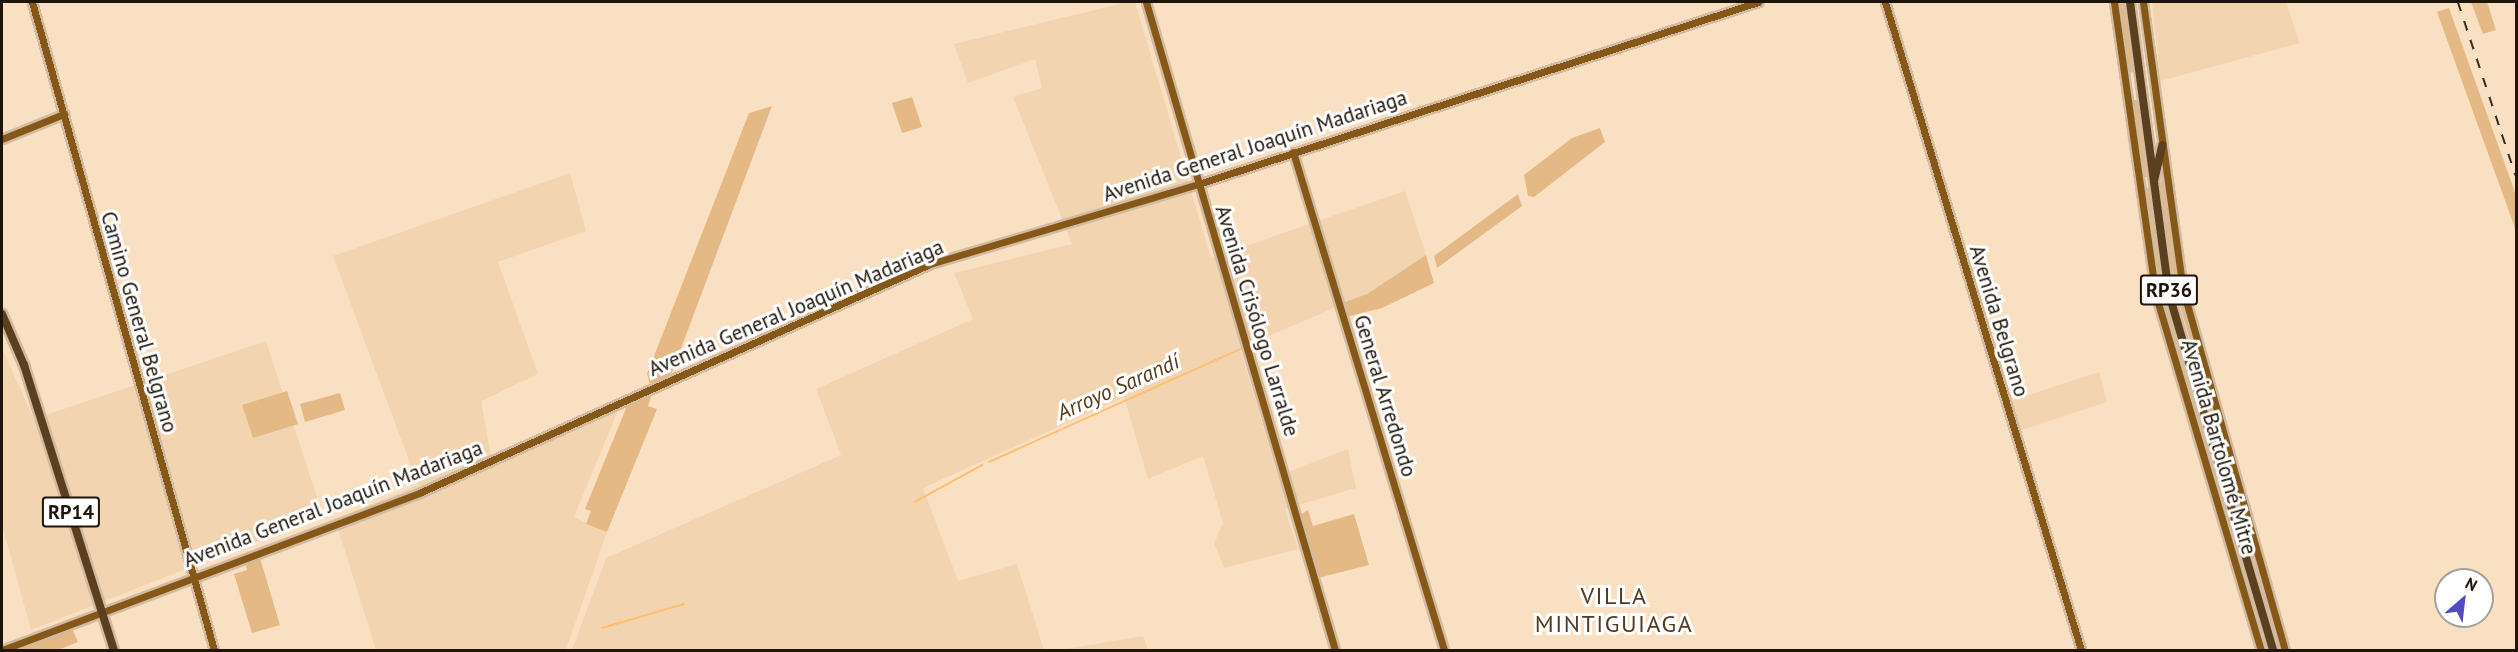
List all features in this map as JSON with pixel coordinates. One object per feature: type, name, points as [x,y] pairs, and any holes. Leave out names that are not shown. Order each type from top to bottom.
[{"type":"main road","name":"Avenida Bartolomé Mitre","points":[[2130,2],[2171,300],[2273,651]]},
{"type":"main road","points":[[2153,182],[2162,145]]},
{"type":"main road","name":"RP14","points":[[2,314],[24,365],[114,651]]},
{"type":"street","name":"Camino General Belgrano","points":[[32,2],[214,651]]},
{"type":"street","name":"Avenida Crisólogo Larralde","points":[[1146,2],[1335,651]]},
{"type":"street","name":"Avenida General Joaquín Madariaga","points":[[2,651],[193,576],[413,495],[930,264],[1198,184],[1758,2]]},
{"type":"street","name":"Avenida Belgrano","points":[[1885,2],[2081,651]]},
{"type":"street","name":"Avenida Bartolomé Mitre","points":[[2114,2],[2156,296],[2261,651]]},
{"type":"street","name":"Avenida Bartolomé Mitre","points":[[2143,2],[2183,290],[2285,651]]},
{"type":"street","points":[[2,139],[64,114]]},
{"type":"street","name":"General Arredondo","points":[[1293,152],[1444,651]]},
{"type":"shaded area","points":[[1127,2],[1135,2],[1211,258],[1405,191],[1426,255],[1367,294],[1240,348],[1278,476],[1348,449],[1356,488],[1285,509],[1298,549],[1224,568],[1214,543],[1223,523],[1203,456],[1148,479],[1124,397],[923,488],[958,581],[1017,564],[1044,650],[572,650],[606,558],[841,455],[816,389],[973,319],[954,273],[1072,244],[1013,97],[1042,88],[1035,59],[968,83],[954,44]]},
{"type":"shaded area","points":[[2118,2],[2124,2],[2134,72],[2129,73]]},
{"type":"shaded area","points":[[2152,2],[2286,2],[2300,43],[2160,81]]},
{"type":"shaded area","points":[[2471,2],[2487,2],[2496,30],[2483,34]]},
{"type":"shaded area","points":[[2449,8],[2516,195],[2516,231],[2437,12]]},
{"type":"shaded area","points":[[912,97],[922,127],[902,133],[892,103]]},
{"type":"shaded area","points":[[2132,100],[2137,100],[2147,177],[2143,177]]},
{"type":"shaded area","points":[[772,106],[671,375],[650,384],[647,374],[749,113]]},
{"type":"shaded area","points":[[1600,128],[1605,142],[1534,197],[1528,196],[1524,175],[1572,138]]},
{"type":"shaded area","points":[[2163,166],[2184,304],[2203,385],[2175,289],[2160,192]]},
{"type":"shaded area","points":[[570,173],[586,231],[498,262],[538,374],[481,401],[491,456],[622,401],[574,517],[607,532],[566,650],[376,650],[335,519],[418,485],[333,256]]},
{"type":"shaded area","points":[[2142,188],[2149,188],[2165,299],[2189,389],[2161,300]]},
{"type":"shaded area","points":[[1518,194],[1522,206],[1437,268],[1434,256]]},
{"type":"shaded area","points":[[1426,255],[1434,283],[1382,308],[1346,317],[1343,303],[1367,294]]},
{"type":"shaded area","points":[[266,341],[323,515],[31,630],[2,525],[2,349],[34,419]]},
{"type":"shaded area","points":[[2099,372],[2107,402],[2019,431],[2010,401]]},
{"type":"shaded area","points":[[287,391],[298,424],[253,438],[242,405]]},
{"type":"shaded area","points":[[653,391],[648,406],[657,409],[607,532],[586,524],[591,511],[585,509],[627,406]]},
{"type":"shaded area","points":[[340,393],[345,410],[305,422],[300,404]]},
{"type":"shaded area","points":[[2205,400],[2209,400],[2261,591]]},
{"type":"shaded area","points":[[2196,403],[2251,594],[2247,595],[2191,404]]},
{"type":"shaded area","points":[[1308,510],[1313,526],[1354,514],[1369,565],[1318,578],[1300,515]]},
{"type":"shaded area","points":[[260,558],[280,625],[252,633],[234,574],[247,570],[245,562]]},
{"type":"shaded area","points":[[70,624],[78,642],[58,650],[2,650]]},
{"type":"shaded area","points":[[1143,636],[1148,650],[1059,650]]},
{"type":"waterway","name":"Arroyo Sarandí","points":[[1250,345],[1260,340]]},
{"type":"waterway","name":"Arroyo Sarandí","points":[[989,462],[1243,348]]},
{"type":"waterway","name":"Arroyo Sarandí","points":[[915,502],[982,465]]},
{"type":"waterway","name":"Arroyo Sarandí","points":[[602,628],[684,604]]},
{"type":"railway","points":[[2458,2],[2516,176]]},
{"type":"district","name":"VILLA MINTIGUIAGA","points":[[1614,610]]}]
